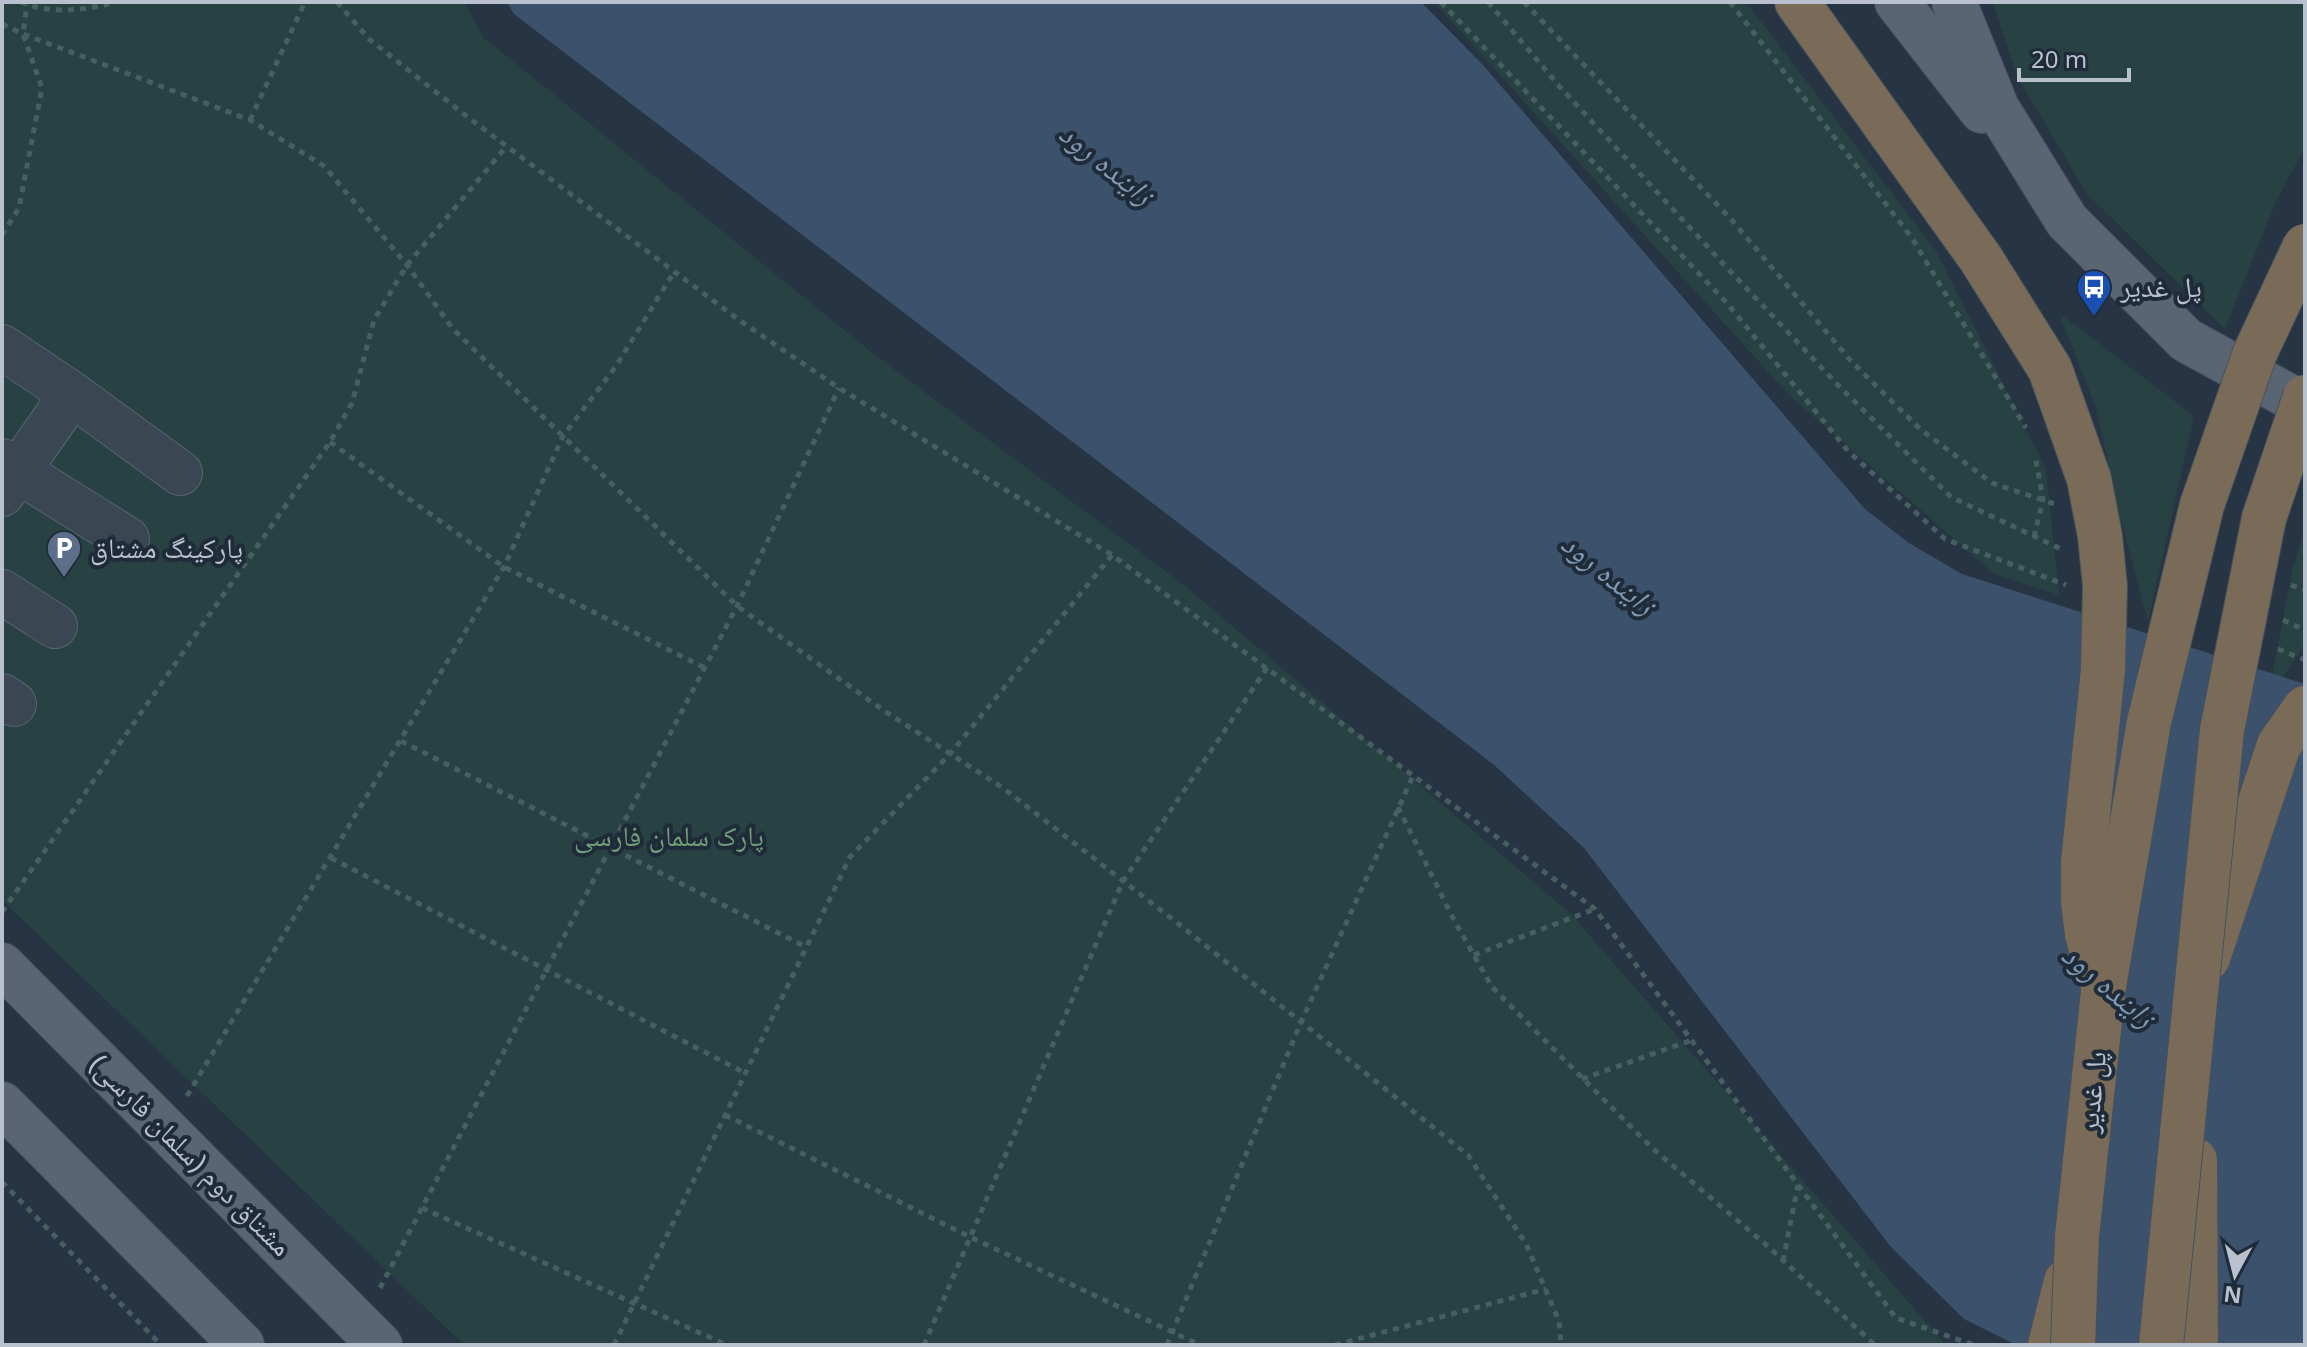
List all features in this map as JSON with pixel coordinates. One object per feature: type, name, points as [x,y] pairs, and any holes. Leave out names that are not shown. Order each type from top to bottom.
[{"type":"highway","points":[[1797,2],[1981,259],[2050,369],[2089,479],[2100,536],[2105,586],[2103,670],[2083,848],[2083,874],[2087,934],[2103,992]]},
{"type":"highway","name":"پل غدیر","points":[[2073,1345],[2077,1236],[2103,992],[2149,722],[2202,505],[2255,353],[2305,246]]},
{"type":"highway","points":[[2161,1345],[2222,730],[2264,518],[2305,397]]},
{"type":"highway","points":[[2196,1345],[2195,997],[2279,745],[2305,708]]},
{"type":"highway","points":[[2050,1345],[2077,1236]]},
{"type":"main road","points":[[1897,2],[2067,221],[2186,340],[2305,405]]},
{"type":"main road","points":[[1954,2],[1997,108],[2067,221]]},
{"type":"main road","name":"مشتاق دوم (سلمان فارسی)","points":[[2,965],[380,1345]]},
{"type":"main road","points":[[2,1104],[242,1345]]},
{"type":"lane","points":[[2,347],[180,473]]},
{"type":"lane","points":[[72,394],[7,475],[127,539]]},
{"type":"lane","points":[[2,592],[55,626]]},
{"type":"path","points":[[2,235],[19,208],[42,88],[23,34],[24,3],[58,10],[90,9],[116,2]]},
{"type":"path","points":[[250,120],[305,2]]},
{"type":"path","points":[[337,2],[369,39],[506,147],[739,320],[839,388],[1112,555],[1595,909],[1896,1318],[1973,1345]]},
{"type":"path","points":[[1441,2],[1726,302],[1848,451],[1945,539],[2075,588]]},
{"type":"path","points":[[1488,2],[1560,87],[1730,271],[1838,385],[1951,497],[2073,554]]},
{"type":"path","points":[[1524,2],[1730,218],[1851,361],[1920,429],[1992,483],[2043,499]]},
{"type":"path","points":[[1730,2],[1912,238],[2032,440]]},
{"type":"path","points":[[2,24],[250,120],[324,166],[407,265],[453,329],[737,606],[883,710],[1003,788],[1468,1155],[1526,1244],[1559,1321],[1561,1345]]},
{"type":"path","points":[[2,912],[330,442],[352,403],[374,320],[407,265],[506,147]]},
{"type":"path","points":[[186,1099],[504,567],[563,436],[616,366],[674,272]]},
{"type":"path","points":[[380,1289],[737,606],[839,388]]},
{"type":"path","points":[[330,442],[504,567],[705,668]]},
{"type":"path","points":[[2034,537],[2043,499],[2035,454]]},
{"type":"path","points":[[614,1345],[850,857],[950,754],[1112,555]]},
{"type":"path","points":[[2274,615],[2305,630]]},
{"type":"path","points":[[2271,646],[2305,660]]},
{"type":"path","points":[[924,1345],[1123,881],[1267,668]]},
{"type":"path","points":[[401,741],[806,947]]},
{"type":"path","points":[[1167,1345],[1301,1022],[1413,776]]},
{"type":"path","points":[[1398,807],[1455,922],[1492,987],[1651,1147],[1875,1345]]},
{"type":"path","points":[[331,858],[745,1073]]},
{"type":"path","points":[[1474,955],[1595,909]]},
{"type":"path","points":[[1582,1079],[1692,1040]]},
{"type":"path","points":[[725,1115],[970,1237],[1200,1345]]},
{"type":"path","points":[[2,1182],[161,1345]]},
{"type":"path","points":[[1783,1261],[1798,1184]]},
{"type":"path","points":[[422,1208],[727,1345]]},
{"type":"path","points":[[1335,1345],[1546,1289]]},
{"type":"green space","name":"پارک سلمان فارسی","points":[[2,2],[464,2],[483,37],[875,355],[1184,585],[1570,913],[1946,1345],[464,1345],[2,900]]},
{"type":"green space","points":[[1434,2],[1746,2],[1936,251],[2046,469],[2059,595],[1993,573],[1789,395]]},
{"type":"green space","points":[[1993,2],[2305,2],[2305,148],[2277,199],[2225,329],[2086,193],[2016,74]]},
{"type":"green space","points":[[2059,313],[2194,416],[2148,622],[2096,408]]},
{"type":"green space","points":[[2305,529],[2305,644],[2267,701],[2293,567]]},
{"type":"water","name":"زاینده رود","points":[[507,2],[1421,2],[1482,64],[1865,509],[1909,543],[1962,574],[2305,684],[2305,1345],[2016,1345],[1964,1319],[1891,1247],[1584,848],[1493,764],[514,14]]},
{"type":"place","name":"پل غدیر","points":[[2094,318]]},
{"type":"place","name":"پارکینگ مشتاق","points":[[64,579]]}]
